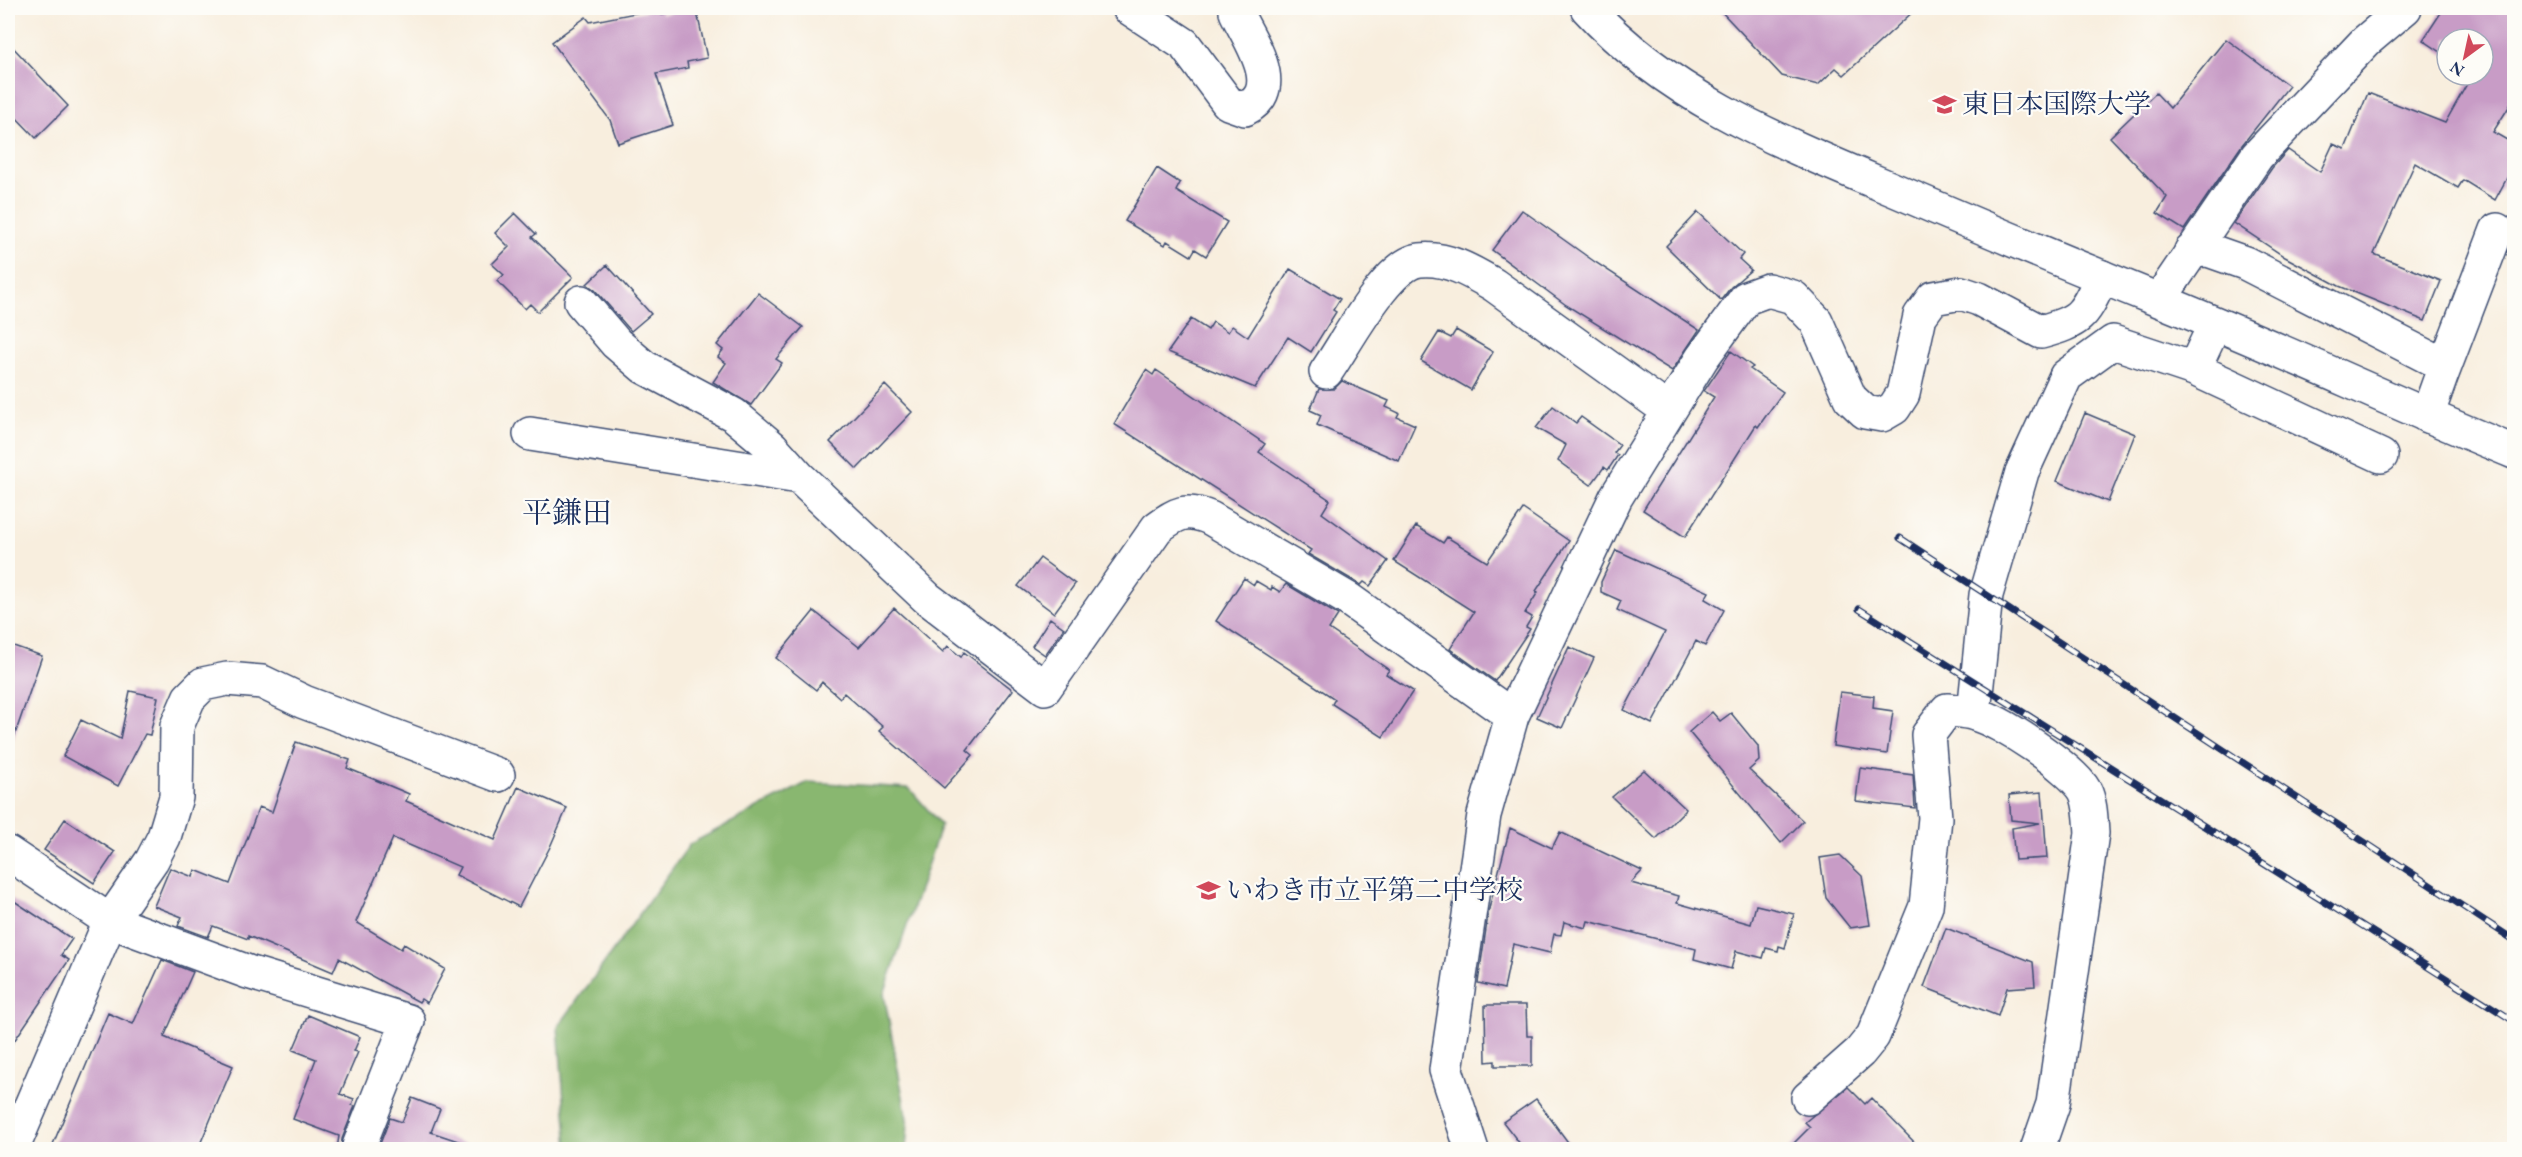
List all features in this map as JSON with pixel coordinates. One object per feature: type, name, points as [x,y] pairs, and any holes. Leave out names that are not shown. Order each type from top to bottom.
[{"type":"street","points":[[1129,8],[1184,44],[1228,103],[1245,109],[1259,100],[1266,85],[1262,66],[1236,12],[1237,8]]},
{"type":"street","points":[[1587,8],[1604,26],[1664,76],[1738,122],[2514,452]]},
{"type":"street","points":[[2159,300],[2190,251],[2257,156],[2366,41],[2405,8]]},
{"type":"street","points":[[2427,416],[2497,230]]},
{"type":"street","points":[[2190,251],[2208,250],[2245,263],[2440,363],[2442,375]]},
{"type":"street","points":[[1326,372],[1396,269],[1419,260],[1445,262],[1471,272],[1494,285],[1669,411]]},
{"type":"street","points":[[1472,1149],[1446,1070],[1484,815],[1512,716],[1616,497],[1702,358],[1746,298],[1768,290],[1793,297],[1816,321],[1850,398],[1865,412],[1882,415],[1894,408],[1903,394],[1920,316],[1933,298],[1961,293],[1979,299],[2041,332],[2065,325],[2083,315],[2102,277]]},
{"type":"street","points":[[581,302],[616,342],[644,367],[734,415],[772,447],[799,477],[927,598],[1045,688],[1157,528],[1172,516],[1193,511],[1210,518],[1348,599],[1512,716]]},
{"type":"street","points":[[2194,369],[2216,324]]},
{"type":"street","points":[[1974,713],[1986,595],[2022,472],[2066,376],[2114,342],[2194,369],[2381,456]]},
{"type":"street","points":[[530,434],[799,477]]},
{"type":"street","points":[[12,1149],[110,921],[152,860],[164,837],[176,797],[177,726],[189,698],[203,684],[227,679],[262,682],[304,702],[498,775]]},
{"type":"street","points":[[1808,1098],[1860,1052],[1873,1036],[1926,906],[1935,818],[1928,735],[1947,710],[1974,713],[2002,726],[2062,768],[2085,792],[2090,812],[2092,833],[2053,1104],[2037,1149]]},
{"type":"street","points":[[8,853],[110,921],[248,972],[408,1021],[358,1146]]},
{"type":"green space","points":[[808,782],[909,788],[941,825],[884,994],[908,1124],[906,1149],[568,1149],[558,1027],[690,844]]},
{"type":"building","points":[[660,8],[662,14],[696,8],[707,58],[687,62],[688,68],[656,74],[673,125],[618,143],[610,120],[552,42],[586,17],[590,22]]},
{"type":"building","points":[[1718,8],[1917,8],[1844,75],[1836,68],[1818,85],[1782,76]]},
{"type":"building","points":[[2444,8],[2514,8],[2514,99],[2493,132],[2514,144],[2514,165],[2495,200],[2463,180],[2458,188],[2415,163],[2374,254],[2441,281],[2425,321],[2339,286],[2285,257],[2234,223],[2272,168],[2288,150],[2320,172],[2333,144],[2345,149],[2368,93],[2445,123],[2465,87],[2495,87],[2495,27],[2435,27],[2435,48],[2423,40]]},
{"type":"building","points":[[2226,39],[2289,86],[2242,145],[2184,230],[2157,213],[2167,197],[2110,137],[2156,93],[2170,108]]},
{"type":"building","points":[[8,42],[68,106],[36,138],[8,109]]},
{"type":"building","points":[[1157,168],[1180,183],[1176,191],[1227,222],[1206,256],[1195,249],[1191,256],[1167,241],[1165,245],[1125,221]]},
{"type":"building","points":[[1522,210],[1595,262],[1699,330],[1672,371],[1566,305],[1492,250]]},
{"type":"building","points":[[1698,212],[1743,254],[1739,259],[1751,270],[1731,287],[1721,300],[1666,246]]},
{"type":"building","points":[[515,213],[536,234],[532,237],[573,277],[538,312],[530,304],[525,309],[497,281],[504,275],[492,264],[509,247],[495,233]]},
{"type":"building","points":[[607,265],[651,314],[631,331],[587,284]]},
{"type":"building","points":[[1290,269],[1340,299],[1333,310],[1336,312],[1311,352],[1288,337],[1255,388],[1168,352],[1191,319],[1208,330],[1213,322],[1228,332],[1232,326],[1248,337]]},
{"type":"building","points":[[758,293],[803,327],[776,359],[782,363],[751,405],[713,382],[726,363],[718,357],[723,350],[717,345]]},
{"type":"building","points":[[1456,330],[1493,352],[1471,390],[1421,361],[1439,332],[1451,338]]},
{"type":"building","points":[[1731,351],[1753,367],[1750,369],[1783,392],[1758,427],[1756,425],[1685,537],[1643,510],[1714,397],[1704,391]]},
{"type":"building","points":[[1146,370],[1153,375],[1156,370],[1265,444],[1259,452],[1330,500],[1322,513],[1388,561],[1370,586],[1364,582],[1361,585],[1308,554],[1311,550],[1114,424]]},
{"type":"building","points":[[1342,381],[1389,401],[1386,407],[1399,413],[1397,417],[1415,425],[1399,461],[1317,425],[1321,415],[1310,410],[1319,389],[1334,389]]},
{"type":"building","points":[[885,385],[912,412],[857,469],[830,442]]},
{"type":"building","points":[[1553,406],[1576,423],[1581,417],[1620,445],[1614,453],[1618,455],[1608,470],[1604,467],[1591,485],[1558,461],[1566,445],[1536,428]]},
{"type":"building","points":[[2085,413],[2135,434],[2108,502],[2057,481]]},
{"type":"building","points":[[1523,509],[1569,541],[1536,591],[1538,592],[1525,613],[1532,617],[1526,627],[1530,629],[1495,681],[1450,649],[1474,612],[1394,561],[1416,526],[1443,543],[1447,537],[1487,562]]},
{"type":"building","points":[[1616,550],[1709,592],[1705,599],[1724,610],[1705,646],[1696,641],[1652,724],[1624,710],[1665,632],[1617,610],[1621,601],[1601,592],[1601,582]]},
{"type":"building","points":[[1040,558],[1075,584],[1054,613],[1018,586]]},
{"type":"building","points":[[1244,578],[1254,585],[1256,581],[1271,590],[1272,587],[1280,592],[1286,584],[1338,615],[1329,629],[1389,670],[1386,674],[1413,691],[1383,737],[1332,704],[1335,699],[1216,621]]},
{"type":"building","points":[[894,608],[943,652],[948,646],[961,657],[964,652],[1013,690],[967,750],[973,755],[944,788],[879,731],[883,727],[844,693],[840,698],[822,682],[816,690],[776,658],[814,611],[859,647]]},
{"type":"building","points":[[1050,618],[1064,628],[1045,655],[1032,646]]},
{"type":"building","points":[[8,644],[42,656],[12,743],[8,742]]},
{"type":"building","points":[[1569,647],[1594,658],[1562,728],[1537,717]]},
{"type":"building","points":[[130,691],[158,697],[150,735],[145,734],[118,786],[63,756],[81,720],[120,739]]},
{"type":"building","points":[[1840,692],[1874,696],[1873,708],[1893,711],[1887,754],[1833,746]]},
{"type":"building","points":[[1712,712],[1720,721],[1731,713],[1758,746],[1759,761],[1749,770],[1803,821],[1781,843],[1689,732]]},
{"type":"building","points":[[296,742],[350,760],[347,768],[409,794],[406,801],[495,840],[518,787],[567,808],[519,907],[456,875],[460,867],[393,838],[356,922],[401,949],[404,944],[445,969],[427,1003],[421,999],[419,1002],[339,958],[333,972],[248,936],[248,939],[213,926],[208,937],[178,926],[182,917],[154,906],[170,868],[193,877],[195,870],[230,884],[259,807],[272,812]]},
{"type":"building","points":[[1860,768],[1913,775],[1915,808],[1856,801]]},
{"type":"building","points":[[1644,770],[1686,809],[1656,839],[1612,797]]},
{"type":"building","points":[[2042,792],[2047,858],[2015,860],[2012,828],[2040,823],[2011,820],[2009,795]]},
{"type":"building","points":[[65,819],[115,852],[94,883],[44,850]]},
{"type":"building","points":[[1510,828],[1552,848],[1560,832],[1642,871],[1631,883],[1679,896],[1677,903],[1751,924],[1756,905],[1794,914],[1785,948],[1779,946],[1778,951],[1766,948],[1763,958],[1736,951],[1731,969],[1694,959],[1696,949],[1588,921],[1586,928],[1564,922],[1561,935],[1554,934],[1550,953],[1513,944],[1504,989],[1478,983],[1489,909]]},
{"type":"building","points":[[1840,855],[1862,876],[1870,925],[1850,928],[1826,898],[1820,858]]},
{"type":"building","points":[[8,897],[72,939],[61,955],[69,960],[8,1050]]},
{"type":"building","points":[[1946,928],[2033,962],[2035,986],[2007,988],[1998,1016],[1924,987]]},
{"type":"building","points":[[162,960],[193,972],[164,1037],[233,1066],[198,1149],[51,1149],[108,1013],[133,1024]]},
{"type":"building","points":[[1485,1005],[1526,1005],[1527,1036],[1532,1036],[1532,1066],[1495,1066],[1495,1061],[1486,1062]]},
{"type":"building","points":[[308,1015],[360,1037],[354,1051],[358,1052],[340,1094],[354,1099],[352,1105],[355,1106],[342,1139],[341,1149],[337,1149],[339,1136],[293,1119],[316,1059],[293,1050]]},
{"type":"building","points":[[1848,1087],[1865,1104],[1871,1098],[1921,1149],[1788,1149],[1810,1127],[1805,1122]]},
{"type":"building","points":[[412,1098],[440,1109],[431,1132],[470,1145],[469,1149],[378,1149],[390,1118],[402,1122]]},
{"type":"building","points":[[1536,1099],[1573,1149],[1524,1149],[1503,1122]]},
{"type":"railway","points":[[1900,538],[2514,940]]},
{"type":"railway","points":[[1859,609],[2514,1021]]},
{"type":"place","name":"東日本国際大学","points":[[1944,104]]},
{"type":"place","name":"いわき市立平第二中学校","points":[[1208,890]]},
{"type":"district","name":"平鎌田","points":[[567,513]]}]
